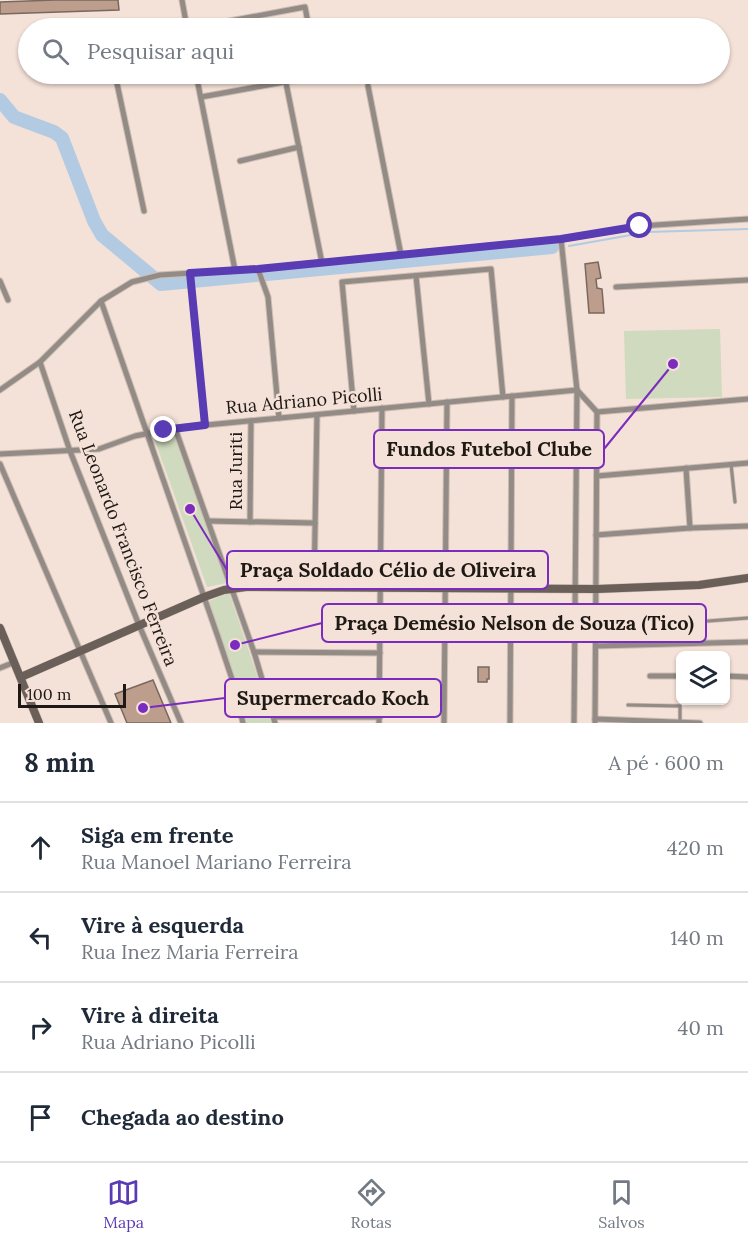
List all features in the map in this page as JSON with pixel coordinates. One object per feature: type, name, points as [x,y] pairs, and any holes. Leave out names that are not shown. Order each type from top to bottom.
[{"type":"street","points":[[182,0],[186,18]]},
{"type":"street","points":[[246,18],[305,7],[307,18]]},
{"type":"street","points":[[117,84],[144,211]]},
{"type":"street","points":[[198,84],[235,270]]},
{"type":"street","points":[[201,98],[275,84]]},
{"type":"street","points":[[286,84],[322,262]]},
{"type":"street","points":[[368,86],[400,255]]},
{"type":"street","points":[[240,160],[299,147]]},
{"type":"street","points":[[0,390],[40,362],[101,300],[124,286],[160,275],[190,275],[258,269],[561,239],[640,226],[748,219]]},
{"type":"street","points":[[561,239],[577,390],[574,723]]},
{"type":"street","points":[[258,269],[269,304],[279,418]]},
{"type":"street","points":[[354,411],[342,282],[491,269],[503,397]]},
{"type":"street","points":[[190,275],[205,425]]},
{"type":"street","points":[[416,276],[429,404]]},
{"type":"street","points":[[616,287],[748,280]]},
{"type":"street","points":[[0,282],[8,300]]},
{"type":"street","points":[[101,300],[233,682],[243,723]]},
{"type":"street","name":"Rua Leonardo Francisco Ferreira","points":[[40,362],[70,451],[181,723]]},
{"type":"street","points":[[577,390],[597,412],[595,721],[700,723]]},
{"type":"street","name":"Rua Adriano Picolli","points":[[0,454],[99,449],[147,433],[175,428],[577,390]]},
{"type":"street","points":[[510,723],[512,396]]},
{"type":"street","points":[[597,412],[748,399]]},
{"type":"street","points":[[444,723],[447,402]]},
{"type":"street","points":[[175,428],[254,652],[274,720],[380,720],[382,408]]},
{"type":"street","points":[[314,588],[317,415]]},
{"type":"street","name":"Rua Juriti","points":[[250,522],[251,421]]},
{"type":"street","points":[[597,476],[748,463]]},
{"type":"street","points":[[0,464],[111,723]]},
{"type":"street","points":[[686,468],[690,528]]},
{"type":"street","points":[[209,521],[315,523]]},
{"type":"street","points":[[596,535],[748,526]]},
{"type":"street","points":[[21,677],[204,597],[232,588],[597,590],[699,585],[748,578]]},
{"type":"street","points":[[0,627],[39,723]]},
{"type":"street","points":[[596,646],[748,642]]},
{"type":"street","points":[[254,652],[380,653]]},
{"type":"street","points":[[0,668],[15,662]]},
{"type":"street","points":[[650,676],[676,676]]},
{"type":"street","points":[[730,676],[748,676]]},
{"type":"lane","points":[[731,464],[735,502]]},
{"type":"lane","points":[[708,621],[748,618]]},
{"type":"lane","points":[[628,705],[680,706],[680,721]]},
{"type":"green space","points":[[720,329],[722,397],[626,399],[624,331]]},
{"type":"green space","points":[[173,433],[227,583],[207,587],[153,435]]},
{"type":"green space","points":[[229,593],[271,723],[246,723],[239,690],[209,601]]},
{"type":"building","points":[[118,0],[119,10],[0,14],[0,2]]},
{"type":"building","points":[[598,262],[601,278],[596,279],[597,288],[602,289],[604,313],[589,313],[585,264]]},
{"type":"building","points":[[478,667],[489,667],[487,682],[478,682]]},
{"type":"building","points":[[153,680],[171,723],[127,723],[115,694]]},
{"type":"waterway","points":[[0,100],[14,117],[54,132],[62,138],[94,221],[102,235],[161,284],[552,247]]},
{"type":"waterway","points":[[569,246],[648,232],[748,229]]},
{"type":"place","name":"Fundos Futebol Clube","points":[[673,364]]},
{"type":"place","name":"Praça Soldado Célio de Oliveira","points":[[190,509]]},
{"type":"place","name":"Praça Demésio Nelson de Souza (Tico)","points":[[235,645]]},
{"type":"place","name":"Supermercado Koch","points":[[143,708]]},
{"type":"route","points":[[164,430],[205,425],[190,273],[258,269],[561,239],[640,226]]}]
